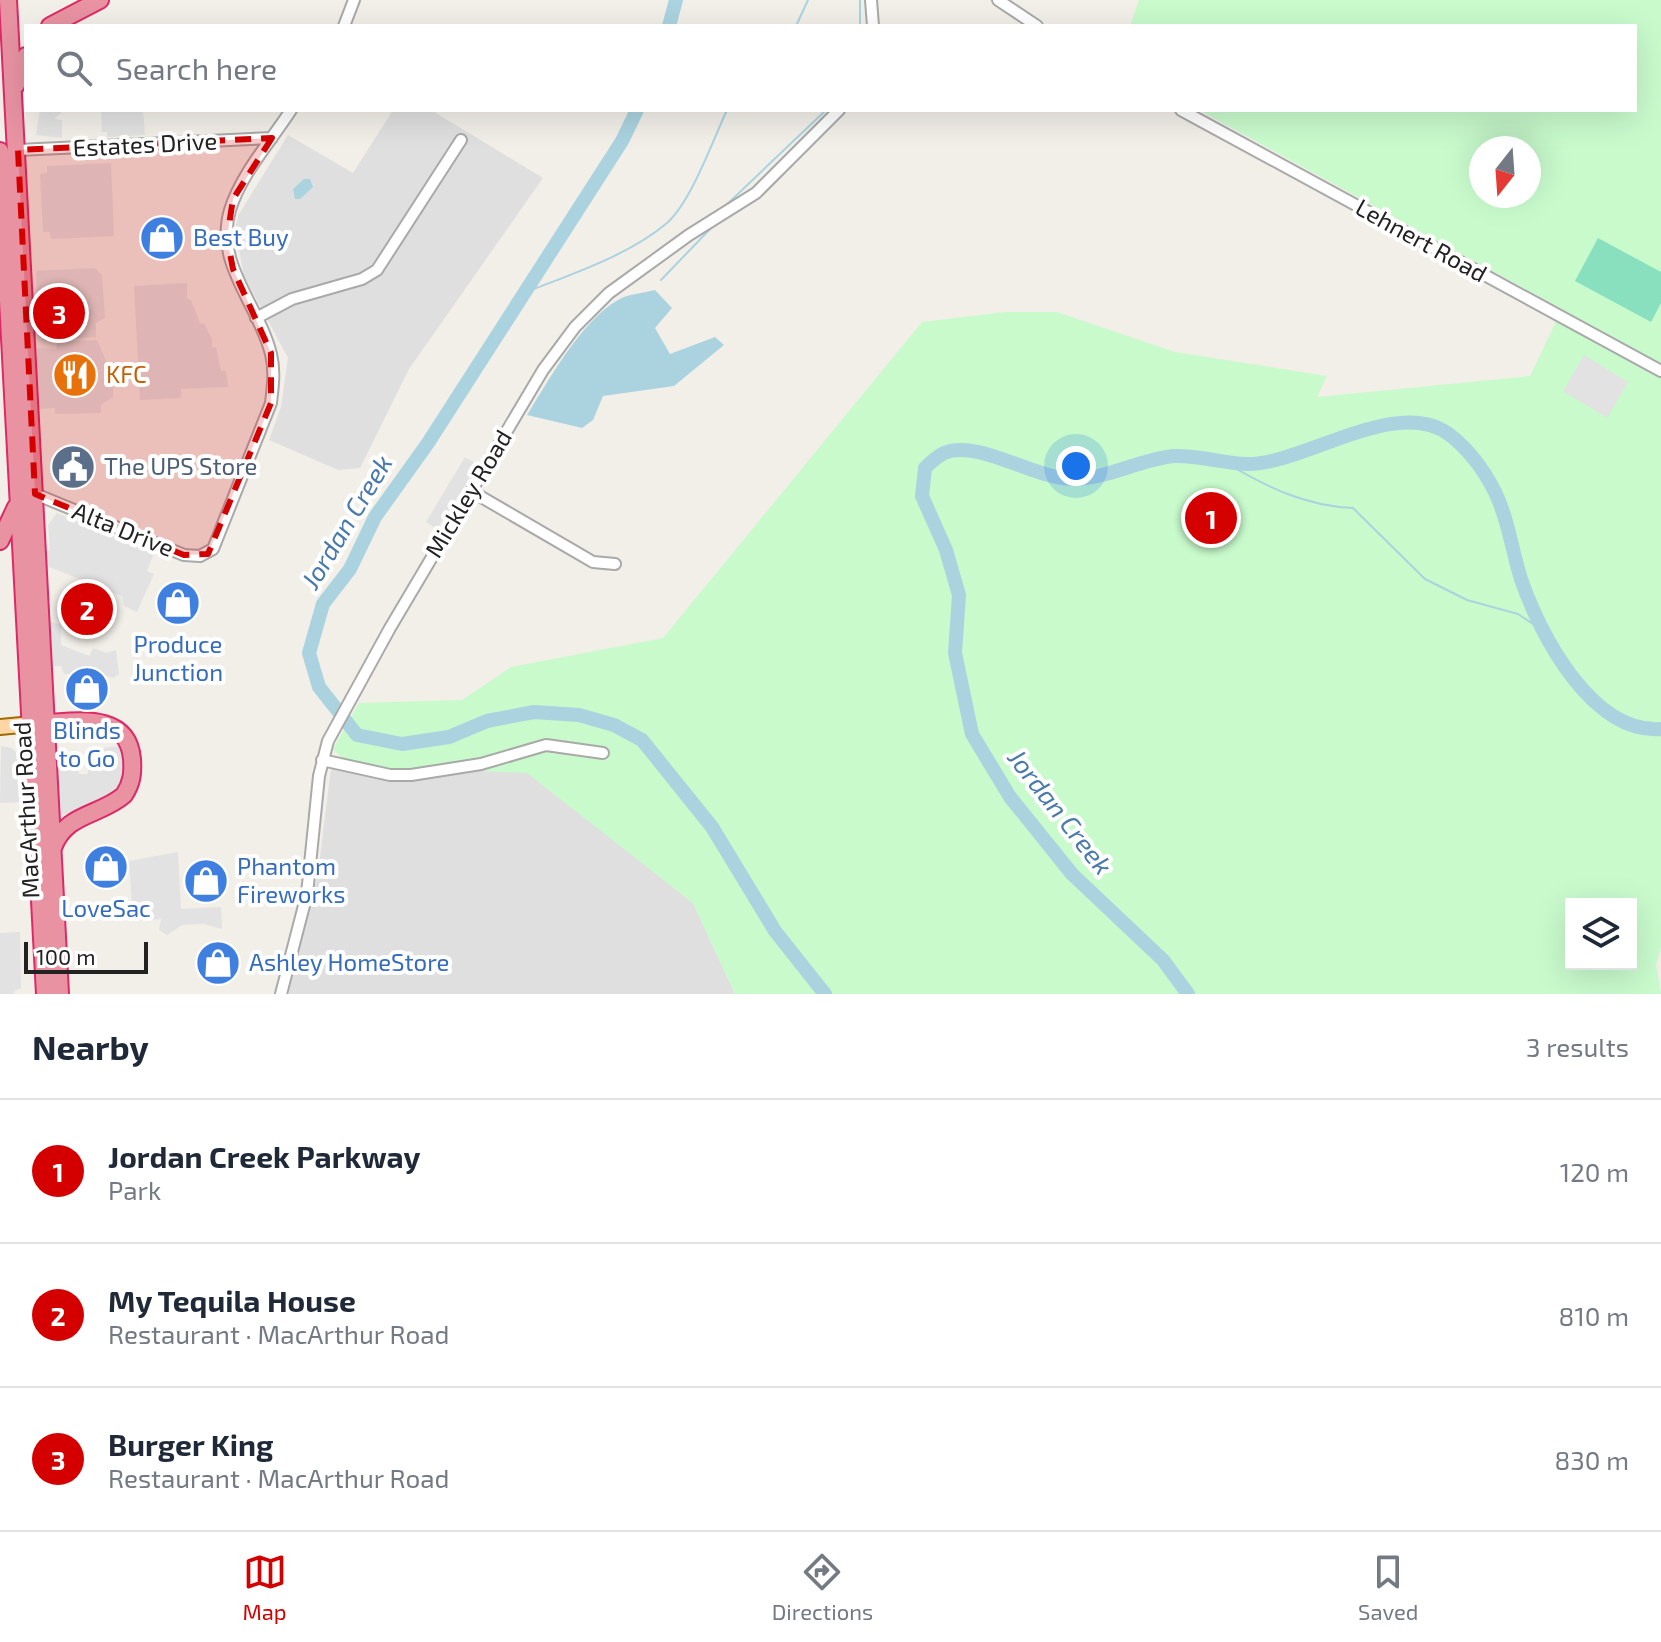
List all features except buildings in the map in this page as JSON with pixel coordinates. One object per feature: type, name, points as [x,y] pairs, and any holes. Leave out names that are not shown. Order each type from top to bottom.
[{"type":"highway","name":"MacArthur Road","points":[[8,0],[5,48],[15,91],[18,150],[12,331]]},
{"type":"highway","points":[[54,24],[100,0]]},
{"type":"highway","points":[[15,91],[24,62]]},
{"type":"highway","name":"MacArthur Road","points":[[0,151],[4,293],[12,331],[27,494],[38,724],[45,994]]},
{"type":"highway","points":[[0,541],[27,494]]},
{"type":"highway","points":[[38,724],[93,720],[110,725],[129,744],[133,772],[124,795],[67,825],[53,849]]},
{"type":"highway","name":"MacArthur Road","points":[[38,724],[53,849],[60,994]]},
{"type":"main road","points":[[0,727],[38,724]]},
{"type":"street","points":[[345,24],[354,0]]},
{"type":"street","points":[[871,0],[873,24]]},
{"type":"street","points":[[998,0],[1034,24]]},
{"type":"street","name":"Alta Drive","points":[[27,494],[184,555],[208,554],[220,535],[271,403],[271,353],[233,269],[227,225],[239,189],[290,112]]},
{"type":"street","name":"Mickley Road","points":[[281,994],[307,894],[322,760],[328,741],[543,370],[575,327],[609,293],[703,227],[726,215],[771,180],[837,112]]},
{"type":"street","name":"Lehnert Road","points":[[1185,112],[1661,371]]},
{"type":"street","name":"Estates Drive","points":[[18,150],[272,138]]},
{"type":"street","points":[[256,318],[292,299],[353,282],[377,270],[461,140]]},
{"type":"street","points":[[471,491],[593,562],[615,564]]},
{"type":"street","points":[[322,760],[390,775],[411,775],[481,764],[546,745],[603,753]]},
{"type":"highlighted area","points":[[272,138],[233,199],[227,238],[233,269],[271,353],[271,403],[208,554],[184,555],[35,494],[18,150]]},
{"type":"shaded area","points":[[40,112],[62,112],[54,119],[62,120],[62,138],[36,135]]},
{"type":"shaded area","points":[[101,112],[143,112],[145,135],[107,137],[107,132],[102,132]]},
{"type":"shaded area","points":[[392,112],[434,112],[543,178],[409,369],[360,468],[338,470],[269,440],[281,407],[288,358],[244,276],[235,229],[239,214],[288,135],[353,173]]},
{"type":"shaded area","points":[[111,163],[114,236],[51,239],[50,232],[43,232],[40,174],[47,173],[47,166]]},
{"type":"shaded area","points":[[95,268],[102,275],[105,318],[96,323],[96,337],[44,341],[38,330],[84,329],[83,295],[37,298],[36,271]]},
{"type":"shaded area","points":[[187,283],[187,299],[191,300],[200,323],[204,324],[212,339],[212,347],[216,347],[221,371],[226,371],[228,387],[181,389],[181,398],[140,400],[134,286]]},
{"type":"shaded area","points":[[97,340],[113,377],[113,397],[101,405],[101,413],[55,414],[55,408],[39,409],[36,348],[56,349],[57,341]],"holes":[[[91,369],[96,385],[59,386],[58,370]]]},
{"type":"shaded area","points":[[1584,355],[1628,382],[1607,418],[1563,391]]},
{"type":"shaded area","points":[[465,457],[478,465],[437,529],[426,522]]},
{"type":"shaded area","points":[[57,513],[154,553],[147,571],[154,574],[137,612],[124,606],[122,596],[47,566],[46,552],[50,550],[48,525]]},
{"type":"shaded area","points":[[48,623],[61,625],[61,645],[89,656],[93,648],[107,653],[116,650],[119,674],[113,678],[98,673],[64,674],[61,666],[50,666]]},
{"type":"shaded area","points":[[1,746],[12,748],[22,759],[24,802],[0,803]]},
{"type":"shaded area","points":[[120,746],[124,773],[119,788],[106,798],[61,816],[55,768],[78,768],[79,774],[88,774],[88,767],[104,766],[103,748]]},
{"type":"shaded area","points":[[331,768],[527,772],[693,903],[735,994],[288,994],[318,873]]},
{"type":"shaded area","points":[[178,852],[181,909],[221,907],[222,929],[203,924],[182,925],[167,935],[159,930],[161,919],[133,921],[129,861]]},
{"type":"shaded area","points":[[20,932],[21,989],[15,990],[14,994],[0,994],[0,933]]},
{"type":"green space","points":[[1139,0],[1661,0],[1661,947],[1656,965],[1661,994],[735,994],[693,903],[527,773],[476,771],[401,780],[378,779],[341,767],[342,758],[333,749],[359,703],[462,700],[511,667],[663,638],[922,322],[1005,312],[1057,312],[1175,352],[1327,376],[1317,397],[1530,376],[1562,309],[1203,112],[1637,112],[1637,24],[1131,24]]},
{"type":"green space","points":[[1598,238],[1661,272],[1661,303],[1651,322],[1575,281]]},
{"type":"water","points":[[304,179],[310,179],[313,187],[300,199],[295,199],[293,189]]},
{"type":"water","points":[[655,290],[672,308],[655,328],[670,354],[715,337],[724,345],[674,386],[603,396],[593,420],[582,428],[527,415],[567,352],[591,322],[622,298]]},
{"type":"waterway","name":"Jordan Creek","points":[[670,24],[676,0]]},
{"type":"waterway","points":[[797,24],[808,0]]},
{"type":"waterway","points":[[860,0],[860,24]]},
{"type":"waterway","name":"Jordan Creek","points":[[636,112],[622,141],[428,443],[375,517],[350,569],[323,604],[309,653],[319,687],[357,735],[402,744],[449,737],[487,721],[534,712],[579,715],[614,725],[642,740],[712,827],[775,931],[825,994]]},
{"type":"waterway","points":[[524,293],[617,255],[667,223],[693,186],[726,112]]},
{"type":"waterway","points":[[721,210],[824,112]]},
{"type":"waterway","points":[[661,280],[713,226]]},
{"type":"waterway","name":"Jordan Creek","points":[[1188,994],[1163,960],[1072,874],[1010,797],[972,734],[955,653],[959,595],[946,550],[922,496],[925,468],[942,454],[958,450],[973,451],[1041,473],[1073,479],[1099,476],[1174,456],[1246,464],[1268,462],[1378,427],[1404,423],[1429,425],[1450,435],[1464,447],[1491,484],[1530,602],[1541,627],[1572,677],[1591,699],[1613,716],[1636,726],[1661,729]]},
{"type":"waterway","name":"Jordan Creek","points":[[1226,463],[1287,494],[1319,504],[1353,508],[1425,579],[1467,600],[1518,614],[1545,632]]},
{"type":"place","name":"Best Buy","points":[[162,238]]},
{"type":"place","name":"Burger King","points":[[59,313]]},
{"type":"place","name":"KFC","points":[[75,375]]},
{"type":"place","name":"The UPS Store","points":[[73,467]]},
{"type":"place","name":"Jordan Creek Parkway","points":[[1211,518]]},
{"type":"place","name":"Produce Junction","points":[[178,603]]},
{"type":"place","name":"My Tequila House","points":[[87,609]]},
{"type":"place","name":"Blinds to Go","points":[[87,689]]},
{"type":"place","name":"LoveSac","points":[[106,867]]},
{"type":"place","name":"Phantom Fireworks","points":[[206,881]]},
{"type":"place","name":"Ashley HomeStore","points":[[218,963]]}]
